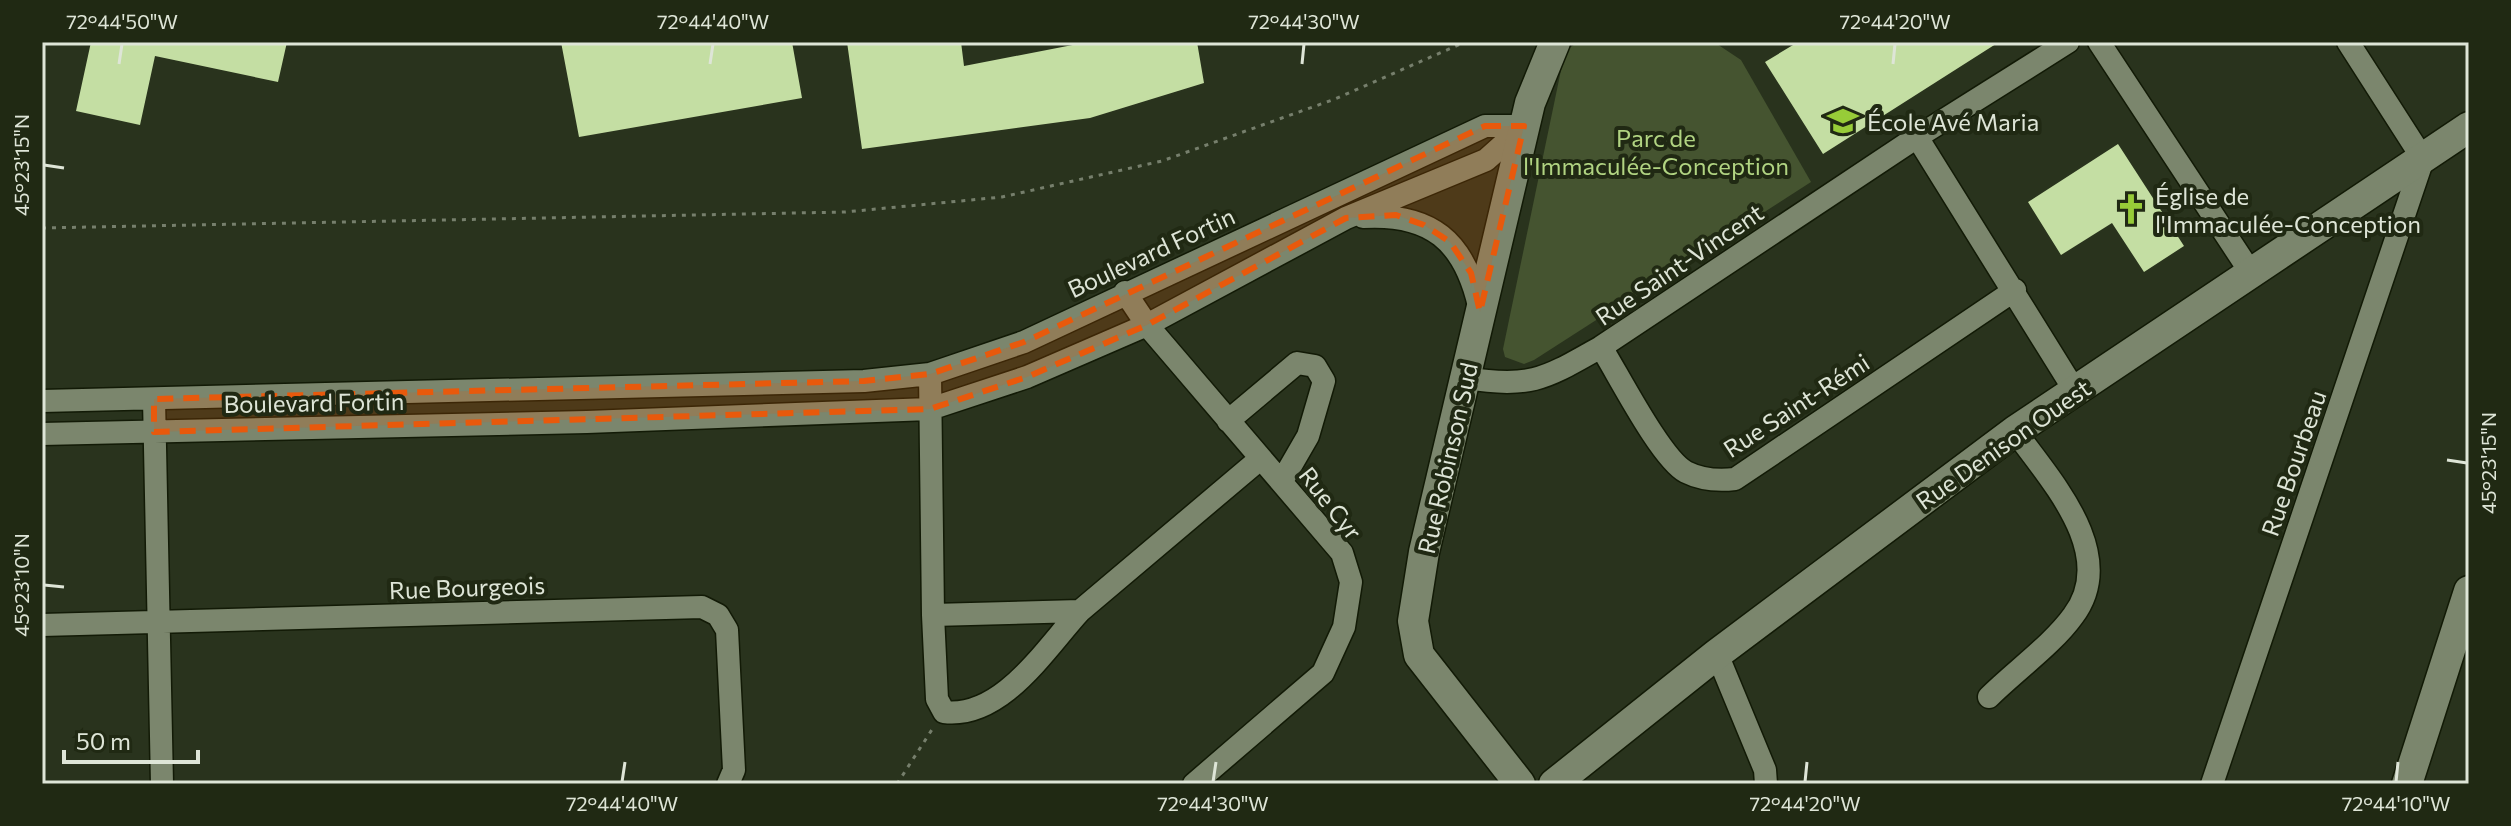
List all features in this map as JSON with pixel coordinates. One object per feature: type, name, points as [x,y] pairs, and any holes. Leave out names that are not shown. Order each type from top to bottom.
[{"type":"street","name":"Rue Robinson Sud","points":[[1520,784],[1419,655],[1413,621],[1424,552],[1527,114],[1534,42]]},
{"type":"street","name":"Rue Robinson Sud","points":[[1527,114],[1555,42]]},
{"type":"street","name":"Rue Saint-Vincent","points":[[1466,378],[1505,385],[1527,383],[1551,375],[1601,347],[1917,137],[2068,42]]},
{"type":"street","points":[[2099,42],[2251,273]]},
{"type":"street","points":[[2348,42],[2423,159]]},
{"type":"street","name":"Boulevard Fortin","points":[[42,434],[587,422],[930,409],[1027,377],[1147,325],[1346,218],[1486,160],[1527,114]]},
{"type":"street","name":"Boulevard Fortin","points":[[42,401],[864,381],[930,374],[1024,342],[1125,292],[1485,126],[1527,114]]},
{"type":"street","name":"Rue Denison Ouest","points":[[1554,784],[1717,654],[2015,431],[2469,127]]},
{"type":"street","points":[[1917,137],[2015,290],[2075,391]]},
{"type":"street","name":"Rue Bourbeau","points":[[2212,784],[2423,159]]},
{"type":"street","name":"Boulevard Fortin","points":[[1346,218],[1396,215],[1424,225],[1450,242],[1471,273],[1480,312]]},
{"type":"street","name":"Rue Saint-Rémi","points":[[1601,347],[1667,455],[1684,471],[1715,482],[1735,479],[2015,290]]},
{"type":"street","name":"Rue Cyr","points":[[1125,292],[1147,325],[1342,553],[1351,582],[1344,627],[1323,673],[1194,784]]},
{"type":"street","points":[[1228,421],[1297,363],[1315,366],[1324,381],[1320,395],[1308,436],[1282,481]]},
{"type":"street","points":[[930,374],[933,615],[937,699],[944,712],[960,714],[1004,694],[1080,611],[1260,459]]},
{"type":"street","points":[[586,389],[587,422]]},
{"type":"street","points":[[154,399],[162,784]]},
{"type":"street","points":[[1989,697],[2074,615],[2088,576],[2088,557],[2075,517],[2015,431]]},
{"type":"street","points":[[2407,784],[2469,591]]},
{"type":"street","name":"Rue Bourgeois","points":[[42,625],[702,607],[718,615],[727,630],[734,770],[728,784]]},
{"type":"street","points":[[933,615],[1080,611]]},
{"type":"street","points":[[1717,654],[1765,770],[1766,784]]},
{"type":"path","points":[[42,228],[845,212],[1002,197],[1162,161],[1349,93],[1465,42]]},
{"type":"path","points":[[897,784],[944,712]]},
{"type":"highlighted area","points":[[1485,126],[1524,126],[1480,312],[1471,273],[1450,242],[1424,225],[1396,215],[1346,218],[1147,325],[1027,377],[930,409],[154,432],[154,399],[864,381],[930,374],[1024,342]]},
{"type":"green space","name":"Parc de l'Immaculée-Conception","points":[[1578,42],[1714,42],[1741,60],[1811,182],[1524,364],[1505,357],[1503,349],[1565,51]]},
{"type":"building","points":[[91,42],[287,42],[278,82],[155,56],[140,125],[76,111]]},
{"type":"building","points":[[561,42],[792,42],[802,98],[579,137]]},
{"type":"building","points":[[847,42],[961,42],[964,66],[1088,42],[1197,42],[1204,83],[1090,118],[862,149]]},
{"type":"building","name":"École Avé Maria","points":[[1798,42],[1999,42],[1823,154],[1765,62]]},
{"type":"building","name":"Église de l'Immaculée-Conception","points":[[2118,144],[2184,246],[2144,272],[2112,223],[2061,255],[2028,202]]},
{"type":"place","name":"École Avé Maria","points":[[1843,121]]},
{"type":"place","name":"Église de l'Immaculée-Conception","points":[[2131,209]]}]
